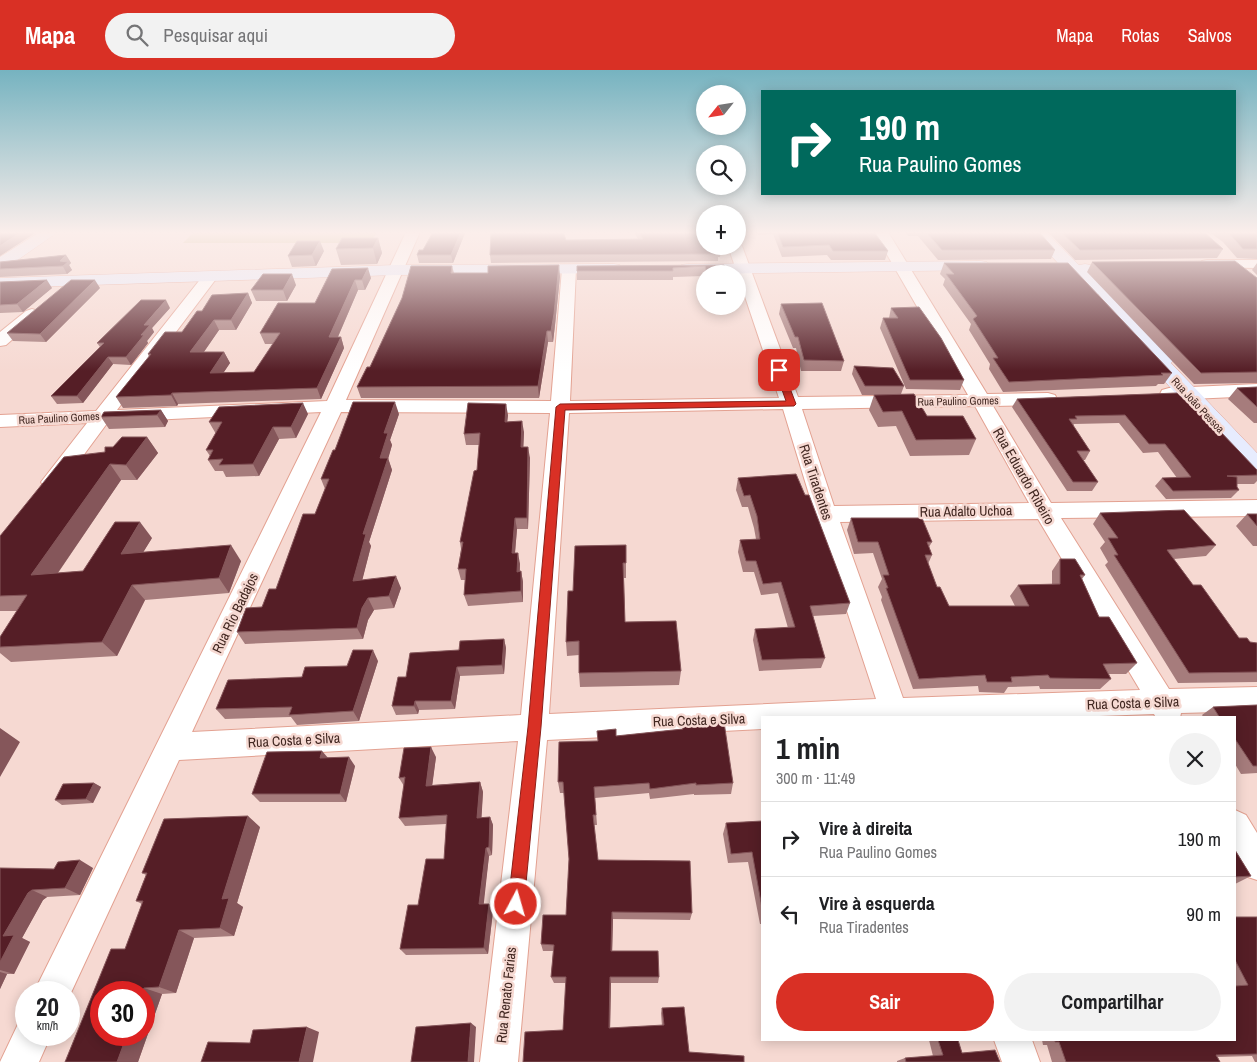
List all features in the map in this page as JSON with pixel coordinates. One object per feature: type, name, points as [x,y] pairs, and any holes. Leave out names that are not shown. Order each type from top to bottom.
[{"type":"street","points":[[0,283],[121,278]]},
{"type":"street","points":[[40,497],[209,278]]},
{"type":"street","name":"Rua Rio Badajos","points":[[57,981],[334,406],[392,278]]},
{"type":"street","name":"Rua Renato Farias","points":[[499,1062],[534,727],[568,278]]},
{"type":"street","name":"Rua Tiradentes","points":[[746,278],[791,404],[826,514],[895,714]]},
{"type":"street","name":"Rua Eduardo Ribeiro","points":[[909,278],[1044,510],[1167,710]]},
{"type":"street","name":"Rua João Pessoa","points":[[1094,278],[1257,467]]},
{"type":"street","points":[[0,341],[74,280]]},
{"type":"street","points":[[1147,395],[1257,390]]},
{"type":"street","name":"Rua João Pessoa","points":[[1192,393],[1257,452]]},
{"type":"street","name":"Rua Paulino Gomes","points":[[0,421],[334,406],[560,407],[1069,398]]},
{"type":"street","name":"Rua Adalto Uchoa","points":[[826,514],[1257,508]]},
{"type":"street","name":"Rua Costa e Silva","points":[[839,716],[1167,710],[1257,700]]},
{"type":"street","name":"Rua Costa e Silva","points":[[171,747],[534,727],[761,719]]},
{"type":"street","points":[[1236,828],[1257,864]]},
{"type":"street","points":[[1013,1041],[1021,1062]]},
{"type":"street","points":[[19,1062],[27,1046]]},
{"type":"building","points":[[260,278],[290,278],[283,290],[251,290]]},
{"type":"building","points":[[327,278],[363,278],[355,280],[329,337],[341,337],[317,388],[116,397],[151,354],[148,354],[165,332],[182,332],[197,311],[202,311],[212,295],[248,293],[231,320],[214,320],[190,352],[224,352],[210,373],[254,372],[280,333],[260,333],[278,303],[315,303]]},
{"type":"building","points":[[408,278],[558,278],[551,331],[547,331],[538,386],[357,387],[367,367],[370,367],[402,298]]},
{"type":"building","points":[[949,278],[1082,278],[1172,373],[1161,373],[1163,375],[1009,382],[993,358],[998,358],[973,319],[977,316]]},
{"type":"building","points":[[1108,278],[1257,278],[1257,372],[1201,373]]},
{"type":"building","points":[[47,280],[17,304],[0,305],[0,282]]},
{"type":"building","points":[[71,280],[95,280],[40,334],[7,333]]},
{"type":"building","points":[[141,300],[166,300],[144,325],[150,325],[126,357],[108,357],[77,396],[51,396],[104,343],[97,343]]},
{"type":"building","points":[[822,303],[844,361],[804,360],[798,337],[795,337],[781,304]]},
{"type":"building","points":[[919,307],[941,338],[964,380],[910,380],[883,318],[898,318],[891,308]]},
{"type":"building","points":[[854,366],[893,368],[904,386],[865,386]]},
{"type":"building","points":[[1257,387],[1257,407],[1237,388]]},
{"type":"building","points":[[1177,393],[1195,410],[1200,410],[1257,470],[1257,475],[1227,476],[1237,477],[1237,487],[1239,490],[1173,491],[1162,478],[1191,477],[1165,444],[1149,444],[1125,415],[1075,416],[1077,419],[1069,419],[1090,451],[1077,451],[1098,482],[1073,482],[1017,399]]},
{"type":"building","points":[[914,394],[927,416],[963,416],[976,439],[916,440],[902,411],[883,412],[874,395]]},
{"type":"building","points":[[353,402],[395,402],[384,433],[388,433],[380,458],[388,458],[363,534],[366,534],[353,581],[396,576],[389,596],[368,598],[362,608],[357,628],[237,632],[246,608],[262,607],[269,589],[276,589],[303,514],[315,514],[329,479],[321,479],[333,450],[335,450]]},
{"type":"building","points":[[303,403],[291,427],[273,427],[253,464],[219,465],[223,459],[208,460],[213,450],[206,450],[222,422],[209,422],[219,407]]},
{"type":"building","points":[[468,403],[506,404],[505,422],[522,421],[521,447],[528,447],[527,518],[515,518],[512,553],[518,553],[517,572],[521,571],[521,591],[464,595],[466,569],[458,569],[463,542],[460,542],[474,471],[477,470],[480,433],[464,434]]},
{"type":"building","points":[[161,410],[157,415],[101,417],[104,412]]},
{"type":"building","points":[[122,437],[147,437],[126,465],[110,464],[31,575],[83,571],[115,522],[140,522],[121,554],[231,545],[219,578],[132,585],[102,642],[0,647],[0,637],[27,595],[0,596],[0,536],[64,457],[105,452],[105,447],[113,447]]},
{"type":"building","points":[[796,474],[805,495],[809,495],[850,603],[810,606],[825,658],[762,660],[755,629],[795,627],[781,582],[763,584],[756,561],[746,561],[740,540],[760,539],[757,516],[750,495],[744,496],[738,478]]},
{"type":"building","points":[[1184,510],[1216,545],[1167,550],[1193,585],[1201,585],[1239,638],[1247,638],[1250,642],[1257,643],[1257,672],[1189,673],[1114,555],[1118,555],[1108,538],[1118,538],[1100,513]]},
{"type":"building","points":[[1247,514],[1257,514],[1257,526]]},
{"type":"building","points":[[851,518],[922,518],[932,542],[927,542],[932,555],[925,555],[937,587],[940,587],[949,606],[1029,606],[1018,585],[1060,584],[1060,559],[1075,559],[1085,575],[1080,575],[1099,617],[1109,617],[1137,663],[1103,664],[1111,679],[1050,678],[1048,675],[1011,677],[1012,682],[987,682],[985,675],[919,679],[886,588],[888,588],[883,575],[889,575],[878,542],[858,542]]},
{"type":"building","points":[[626,545],[626,563],[623,563],[625,622],[676,621],[681,671],[579,673],[579,641],[566,642],[568,591],[573,591],[575,546]]},
{"type":"building","points":[[504,639],[502,665],[457,667],[451,701],[415,701],[414,706],[392,706],[398,677],[406,677],[410,653],[459,650],[460,641]]},
{"type":"building","points":[[353,650],[373,650],[353,711],[289,715],[292,707],[216,709],[228,680],[302,677],[305,667],[347,666]]},
{"type":"building","points":[[1257,705],[1257,766],[1253,766],[1236,740],[1236,716],[1219,716],[1213,707]]},
{"type":"building","points":[[724,722],[733,783],[696,785],[696,783],[650,789],[649,783],[594,787],[596,815],[593,815],[598,860],[690,861],[692,913],[612,912],[611,951],[658,951],[659,977],[610,977],[609,1028],[664,1025],[662,1008],[684,1007],[689,1052],[744,1056],[744,1062],[523,1062],[525,1032],[563,1030],[566,977],[551,977],[554,945],[541,944],[543,915],[566,915],[569,859],[563,782],[558,782],[559,742],[598,741],[597,731],[616,729],[616,736],[683,729],[682,724]]},
{"type":"building","points":[[431,747],[426,786],[480,782],[477,818],[490,817],[489,847],[486,848],[479,904],[489,904],[484,948],[400,949],[408,905],[418,905],[426,859],[444,859],[447,815],[399,818],[405,777],[399,778],[404,748]]},
{"type":"building","points":[[322,751],[320,758],[349,757],[340,794],[252,794],[267,752]]},
{"type":"building","points":[[94,783],[86,799],[55,800],[63,784]]},
{"type":"building","points":[[248,816],[222,899],[229,898],[220,928],[179,930],[159,987],[155,987],[155,981],[98,981],[111,949],[125,949],[143,901],[136,901],[147,873],[142,873],[164,819]]},
{"type":"building","points":[[761,821],[761,902],[752,852],[731,854],[726,823]]},
{"type":"building","points":[[1236,852],[1251,876],[1236,877]]},
{"type":"building","points":[[80,860],[65,888],[32,890],[28,893],[3,936],[14,935],[0,962],[0,868],[54,869],[58,862]]},
{"type":"building","points":[[1236,917],[1257,917],[1257,1054],[1216,1055],[1220,1062],[1066,1062],[1059,1042],[1055,1042],[1236,1041],[1236,986],[1248,985],[1236,962]]},
{"type":"building","points":[[90,1001],[90,1046],[123,1046],[117,1062],[65,1062],[72,1046],[80,1046],[80,1025]]},
{"type":"building","points":[[471,1023],[468,1062],[411,1062],[416,1027]]},
{"type":"building","points":[[307,1027],[299,1062],[201,1062],[208,1042],[250,1043],[253,1030]]},
{"type":"building","points":[[938,1041],[958,1041],[962,1053],[995,1050],[1000,1062],[906,1062],[905,1058],[943,1055]]},
{"type":"route","points":[[516,904],[534,727],[560,407],[791,404],[779,370]]}]
